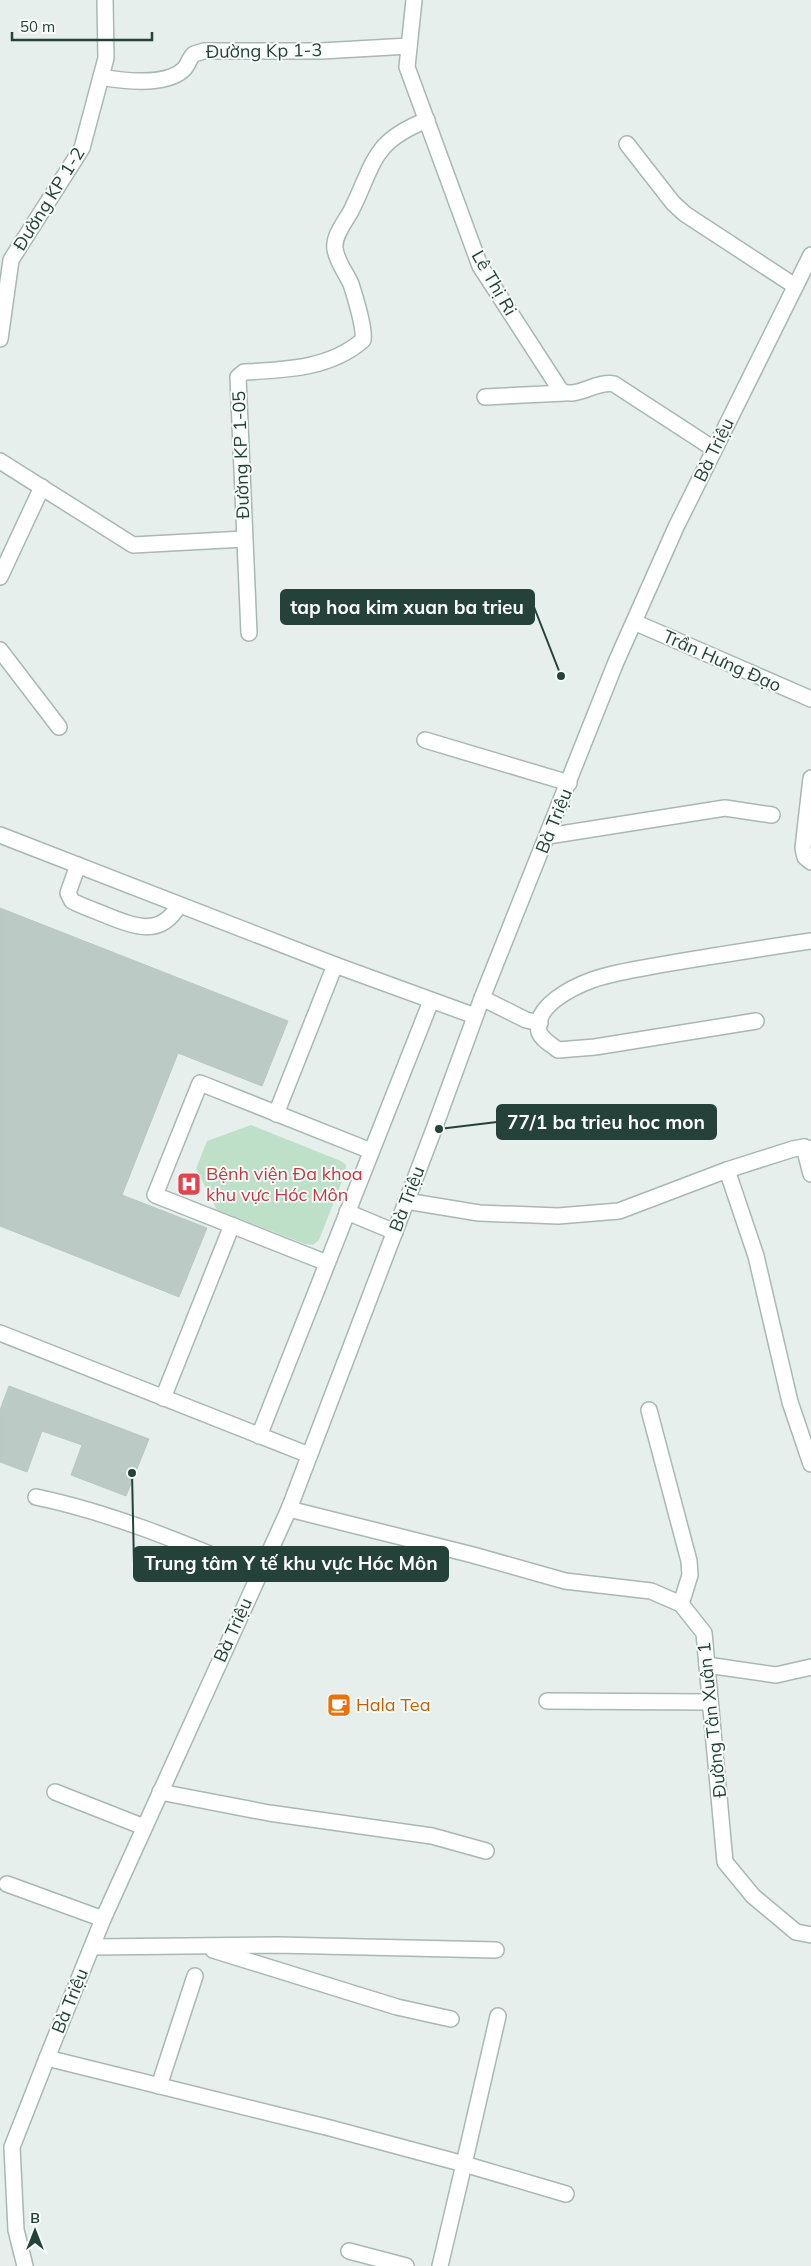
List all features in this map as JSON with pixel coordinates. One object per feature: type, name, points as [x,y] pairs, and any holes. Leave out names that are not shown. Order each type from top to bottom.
[{"type":"street","name":"Đường KP 1-2","points":[[0,339],[11,260],[82,148],[106,58],[105,0]]},
{"type":"street","name":"Lê Thị Ri","points":[[414,0],[407,67],[480,266],[561,391],[565,393]]},
{"type":"street","name":"Đường Kp 1-3","points":[[101,77],[141,81],[173,76],[183,71],[194,54],[204,51],[321,50],[409,46]]},
{"type":"street","name":"Đường KP 1-05","points":[[249,633],[238,376],[244,372],[309,366],[344,353],[363,340],[363,332],[351,284],[335,249],[337,237],[368,170],[378,153],[400,133],[427,120]]},
{"type":"street","points":[[627,144],[673,203],[686,214],[795,286]]},
{"type":"street","name":"Bà Triệu","points":[[6,2150],[103,1919],[289,1509],[475,1016],[616,662],[676,527],[811,255]]},
{"type":"street","points":[[485,397],[565,393],[607,383],[614,384],[714,449]]},
{"type":"street","points":[[0,461],[42,487],[0,577]]},
{"type":"street","name":"Đường KP 1-05","points":[[42,487],[133,545],[244,539]]},
{"type":"street","name":"Trần Hưng Đạo","points":[[634,622],[811,699]]},
{"type":"street","points":[[0,650],[58,727]]},
{"type":"street","points":[[425,740],[569,783]]},
{"type":"street","points":[[811,778],[803,848],[805,857],[811,862]]},
{"type":"street","points":[[548,836],[725,808],[772,816]]},
{"type":"street","points":[[0,834],[335,965],[475,1016]]},
{"type":"street","points":[[78,865],[68,893],[72,901],[130,925],[150,928],[159,925],[174,913],[179,905]]},
{"type":"street","points":[[756,1021],[595,1047],[558,1050],[540,1034],[540,1023],[547,1005],[592,980],[633,970],[811,941]]},
{"type":"street","points":[[276,1114],[335,965]]},
{"type":"street","points":[[482,998],[526,1020],[540,1023]]},
{"type":"street","points":[[259,1436],[431,1001]]},
{"type":"street","points":[[327,1263],[155,1195],[200,1083],[371,1151]]},
{"type":"street","points":[[406,1201],[478,1213],[558,1216],[619,1211],[727,1170],[793,1149],[807,1148],[811,1174]]},
{"type":"street","points":[[727,1170],[756,1256],[790,1402],[811,1464]]},
{"type":"street","points":[[347,1212],[395,1232]]},
{"type":"street","points":[[163,1398],[232,1225]]},
{"type":"street","points":[[0,1333],[309,1455]]},
{"type":"street","points":[[649,1410],[689,1561],[690,1575],[680,1604]]},
{"type":"street","points":[[36,1497],[92,1511],[182,1542],[258,1574]]},
{"type":"street","name":"Đường Tân Xuân 1","points":[[289,1509],[473,1555],[565,1581],[651,1591],[680,1604],[704,1633],[725,1862],[753,1896],[796,1932],[811,1935]]},
{"type":"street","points":[[707,1665],[776,1675],[811,1666]]},
{"type":"street","points":[[547,1702],[710,1702]]},
{"type":"street","points":[[54,1792],[144,1827]]},
{"type":"street","points":[[160,1792],[270,1813],[432,1836],[486,1851]]},
{"type":"street","points":[[6,1884],[103,1919]]},
{"type":"street","points":[[92,1947],[277,1945],[496,1950]]},
{"type":"street","points":[[199,1946],[397,2007],[450,2019]]},
{"type":"street","points":[[159,2086],[195,1976]]},
{"type":"street","points":[[440,2266],[498,2016]]},
{"type":"street","points":[[46,2058],[330,2128],[566,2194]]},
{"type":"street","points":[[6,2150],[16,2230],[25,2266]]},
{"type":"street","points":[[349,2252],[406,2266]]},
{"type":"green space","points":[[251,1125],[341,1161],[346,1165],[346,1171],[319,1240],[313,1245],[305,1244],[217,1210],[196,1169],[207,1141]]},
{"type":"building","points":[[0,908],[288,1021],[262,1086],[178,1053],[122,1195],[207,1228],[179,1297],[0,1226]]},
{"type":"building","points":[[9,1386],[149,1439],[126,1496],[71,1475],[82,1445],[42,1431],[27,1472],[0,1462],[0,1410]]},
{"type":"place","name":"tap hoa kim xuan ba trieu","points":[[561,676]]},
{"type":"place","name":"77/1 ba trieu hoc mon","points":[[439,1129]]},
{"type":"place","name":"Bệnh viện Đa khoa khu vực Hóc Môn","points":[[189,1184]]},
{"type":"place","name":"Trung tâm Y tế khu vực Hóc Môn","points":[[132,1473]]},
{"type":"place","name":"Hala Tea","points":[[339,1705]]}]
